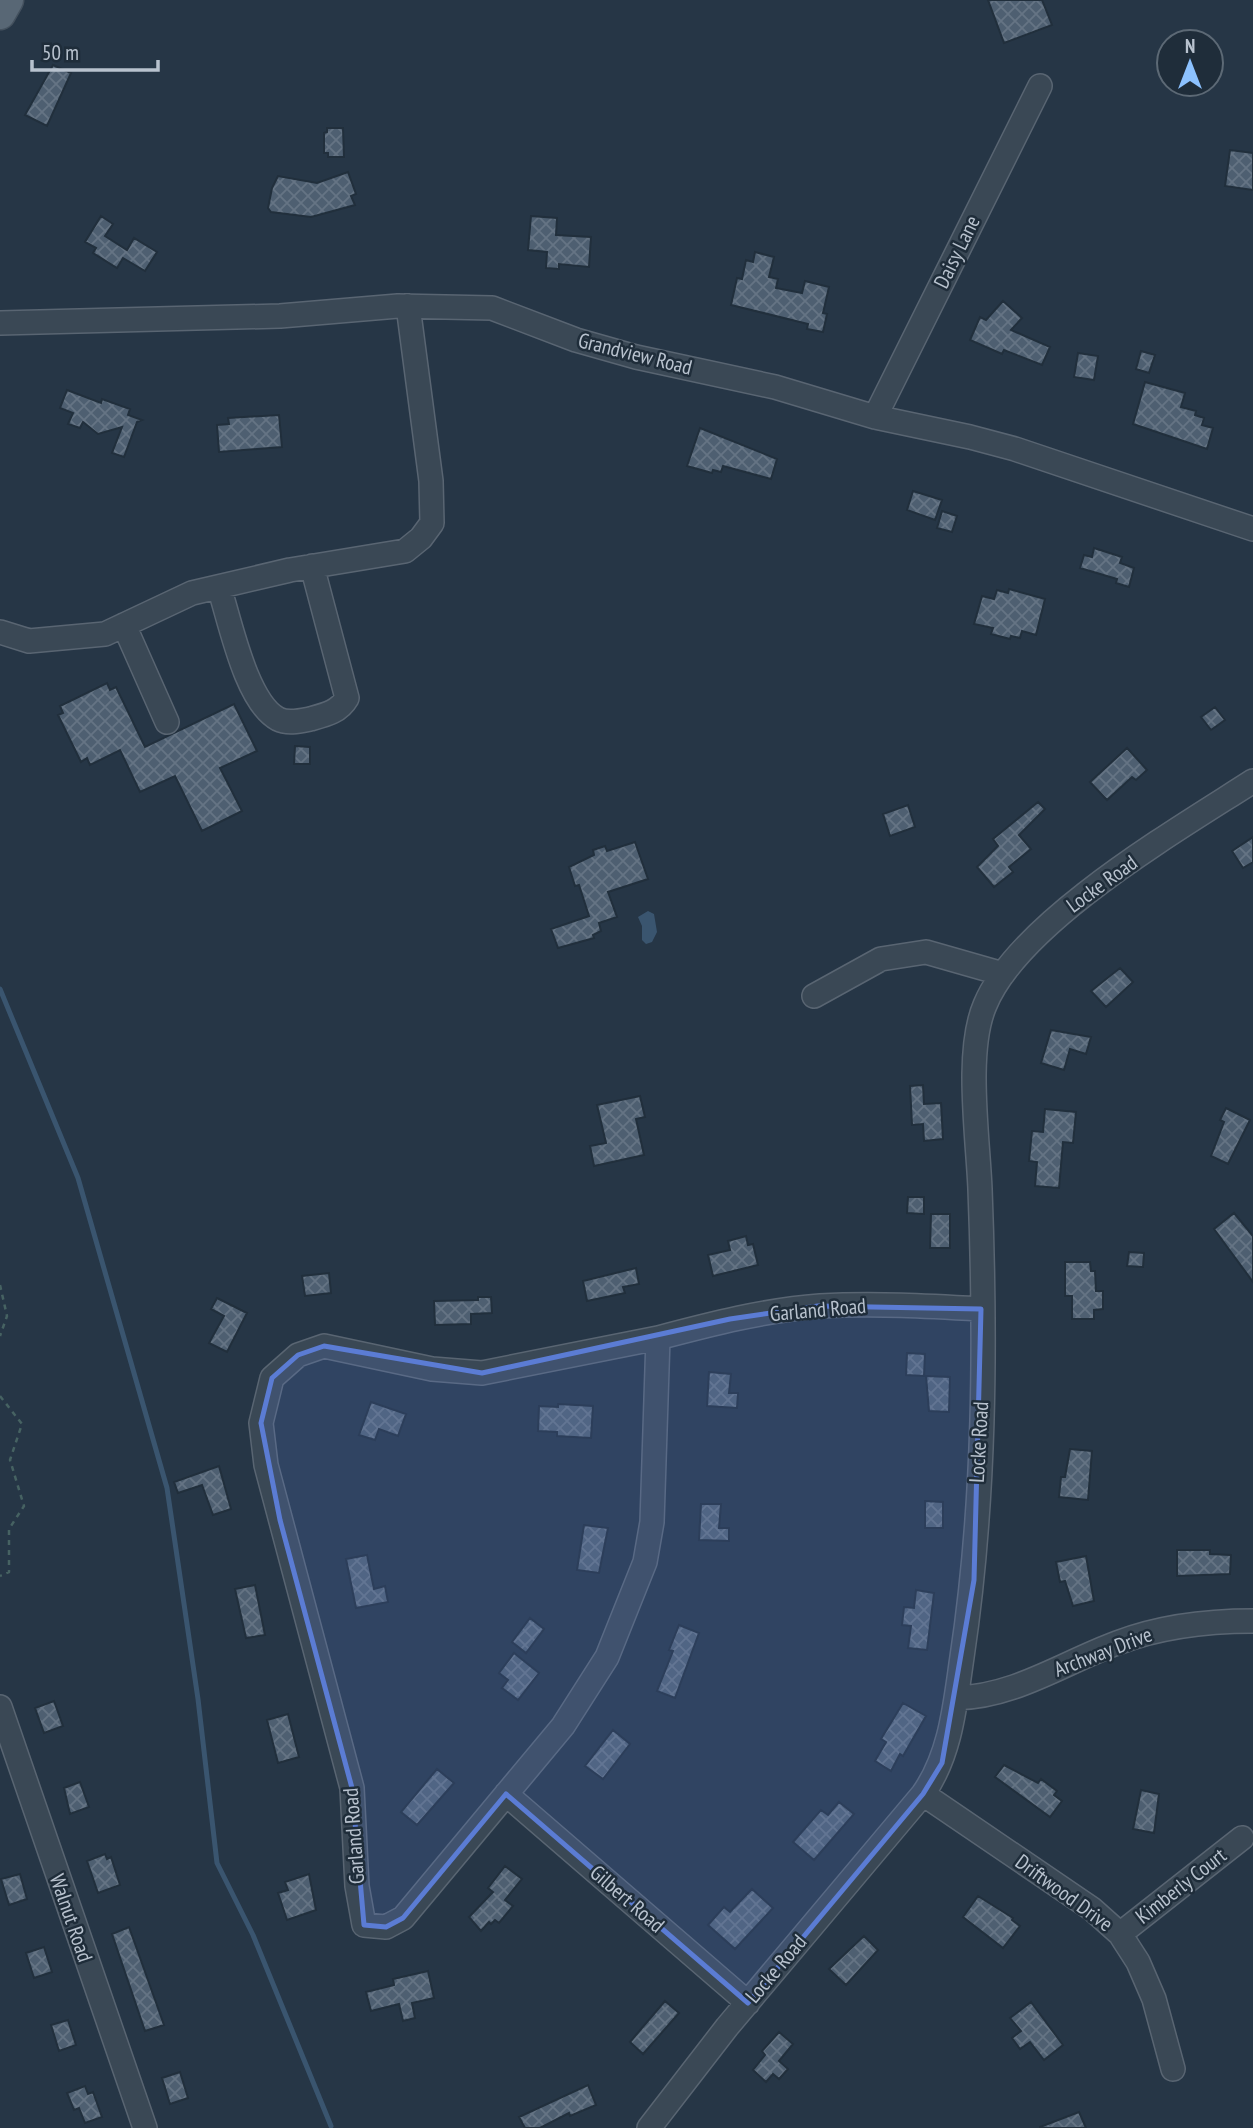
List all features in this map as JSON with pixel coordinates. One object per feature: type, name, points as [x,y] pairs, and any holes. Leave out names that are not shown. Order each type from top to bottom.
[{"type":"main road","points":[[0,14],[8,0]]},
{"type":"street","name":"Daisy Lane","points":[[875,417],[1040,86]]},
{"type":"street","name":"Grandview Road","points":[[0,323],[280,316],[408,306],[492,308],[576,340],[636,357],[775,387],[875,417],[1015,449],[1253,528]]},
{"type":"street","points":[[0,632],[29,641],[105,634],[192,593],[312,566],[405,551],[421,538],[432,523],[431,481],[408,306]]},
{"type":"street","points":[[219,587],[255,697],[278,719],[294,722],[324,716],[342,707],[347,698],[312,566]]},
{"type":"street","points":[[124,625],[167,722]]},
{"type":"street","name":"Locke Road","points":[[649,2128],[748,2003],[923,1794],[942,1763],[956,1698],[974,1580],[982,1394],[980,1190],[974,1076],[984,1006],[1003,974],[1029,942],[1069,907],[1184,825],[1253,781]]},
{"type":"street","points":[[814,996],[881,959],[926,952],[1003,974]]},
{"type":"street","name":"Garland Road","points":[[657,1339],[652,1522],[645,1562],[607,1657],[563,1726],[403,1919],[386,1927],[364,1925],[357,1886],[352,1788],[266,1465],[261,1423],[272,1378],[298,1355],[324,1346],[432,1369],[482,1373],[657,1339],[730,1319],[818,1306],[887,1304],[981,1308]]},
{"type":"street","name":"Archway Drive","points":[[956,1698],[982,1698],[1008,1691],[1147,1632],[1182,1625],[1253,1621]]},
{"type":"street","name":"Walnut Road","points":[[0,1706],[145,2128]]},
{"type":"street","name":"Gilbert Road","points":[[506,1794],[748,2003]]},
{"type":"street","name":"Driftwood Drive","points":[[923,1794],[1092,1909],[1120,1934],[1151,1989],[1173,2069]]},
{"type":"street","name":"Kimberly Court","points":[[1120,1934],[1242,1838]]},
{"type":"path","points":[[0,1285],[7,1315],[0,1336]]},
{"type":"path","points":[[0,1396],[22,1424],[10,1460],[24,1506],[9,1529],[9,1572],[0,1576]]},
{"type":"highlighted area","points":[[818,1306],[981,1309],[974,1580],[942,1763],[923,1794],[748,2003],[506,1794],[403,1918],[386,1927],[364,1925],[352,1788],[280,1520],[261,1423],[272,1378],[298,1355],[324,1346],[482,1373],[730,1319]]},
{"type":"water","points":[[648,911],[654,914],[657,932],[652,942],[646,944],[642,940],[642,926],[638,917]]},
{"type":"building","points":[[988,0],[1042,0],[1052,25],[1004,43]]},
{"type":"building","points":[[53,65],[71,73],[47,126],[25,115]]},
{"type":"building","points":[[327,128],[343,128],[344,157],[328,157],[328,153],[324,153],[324,133]]},
{"type":"building","points":[[1230,150],[1253,153],[1253,190],[1225,186]]},
{"type":"building","points":[[348,172],[356,194],[351,196],[355,205],[311,217],[271,212],[268,208],[272,188],[278,176],[317,183]]},
{"type":"building","points":[[101,216],[113,224],[105,236],[127,250],[134,238],[157,252],[145,271],[123,258],[117,268],[93,253],[96,248],[85,242]]},
{"type":"building","points":[[531,216],[557,218],[556,235],[591,237],[589,267],[559,264],[559,269],[546,268],[547,252],[528,250]]},
{"type":"building","points":[[755,252],[774,257],[769,277],[778,279],[776,288],[802,293],[805,281],[829,287],[823,313],[827,314],[823,332],[807,329],[808,324],[731,305],[737,278],[742,279],[746,260],[753,262]]},
{"type":"building","points":[[1003,301],[1022,318],[1011,330],[1050,347],[1042,365],[1004,350],[1002,354],[970,340],[980,317],[986,320]]},
{"type":"building","points":[[1141,351],[1155,355],[1149,373],[1136,369]]},
{"type":"building","points":[[1078,353],[1098,356],[1094,380],[1074,377]]},
{"type":"building","points":[[1145,382],[1185,393],[1181,407],[1196,411],[1195,415],[1204,418],[1202,425],[1213,428],[1207,449],[1133,424]]},
{"type":"building","points":[[67,390],[101,403],[102,399],[130,409],[128,415],[142,420],[137,422],[124,457],[112,453],[122,427],[98,434],[83,422],[80,428],[68,424],[73,413],[60,408]]},
{"type":"building","points":[[279,415],[282,447],[219,452],[217,425],[229,424],[228,418]]},
{"type":"building","points":[[700,428],[777,459],[771,479],[723,466],[721,472],[713,470],[712,473],[687,466]]},
{"type":"building","points":[[913,491],[942,500],[935,520],[907,510]]},
{"type":"building","points":[[942,511],[957,516],[952,532],[937,528]]},
{"type":"building","points":[[1094,548],[1122,557],[1120,563],[1134,568],[1129,587],[1116,583],[1117,579],[1080,568],[1084,555],[1092,557]]},
{"type":"building","points":[[1009,589],[1045,599],[1036,635],[1022,631],[1020,638],[1011,636],[1010,639],[991,634],[993,628],[974,624],[982,596],[994,599],[997,590],[1008,593]]},
{"type":"building","points":[[107,683],[110,690],[116,687],[145,747],[234,704],[257,751],[220,768],[242,811],[202,831],[175,776],[140,792],[120,750],[90,765],[87,758],[81,762],[58,715],[63,713],[60,706]]},
{"type":"building","points":[[1215,707],[1225,720],[1211,730],[1201,717]]},
{"type":"building","points":[[295,746],[310,747],[310,764],[294,764]]},
{"type":"building","points":[[1127,748],[1147,770],[1136,780],[1132,777],[1107,800],[1090,782]]},
{"type":"building","points":[[1038,802],[1045,809],[1019,835],[1031,849],[1009,867],[1013,872],[994,887],[977,867],[998,846],[993,839]]},
{"type":"building","points":[[908,805],[915,827],[890,836],[883,814]]},
{"type":"building","points":[[1253,837],[1253,862],[1243,868],[1232,851]]},
{"type":"building","points":[[635,842],[648,879],[608,892],[617,917],[599,923],[601,931],[593,935],[594,938],[558,948],[551,929],[589,916],[579,885],[575,886],[569,867],[594,855],[593,850],[605,846],[607,851]]},
{"type":"building","points":[[1120,968],[1133,982],[1106,1007],[1091,991]]},
{"type":"building","points":[[1051,1030],[1091,1037],[1086,1054],[1070,1049],[1064,1070],[1041,1063]]},
{"type":"building","points":[[923,1085],[924,1104],[941,1103],[943,1139],[924,1141],[923,1124],[912,1125],[910,1086]]},
{"type":"building","points":[[640,1096],[645,1117],[636,1119],[644,1155],[594,1166],[590,1146],[606,1143],[597,1105]]},
{"type":"building","points":[[1226,1108],[1250,1120],[1228,1164],[1211,1156],[1224,1122],[1220,1120]]},
{"type":"building","points":[[1045,1109],[1076,1112],[1073,1143],[1063,1142],[1059,1188],[1035,1186],[1037,1162],[1029,1161],[1032,1131],[1043,1132]]},
{"type":"building","points":[[908,1197],[924,1197],[924,1214],[907,1213]]},
{"type":"building","points":[[1234,1213],[1253,1236],[1253,1282],[1214,1229]]},
{"type":"building","points":[[931,1214],[950,1214],[950,1248],[930,1248]]},
{"type":"building","points":[[746,1236],[748,1245],[753,1244],[758,1265],[713,1276],[708,1255],[730,1250],[728,1241]]},
{"type":"building","points":[[1129,1252],[1144,1253],[1143,1267],[1127,1266]]},
{"type":"building","points":[[1065,1262],[1090,1262],[1091,1271],[1095,1271],[1096,1291],[1103,1291],[1103,1309],[1094,1310],[1094,1319],[1072,1319],[1072,1296],[1065,1296]]},
{"type":"building","points":[[636,1268],[639,1284],[623,1287],[625,1293],[587,1301],[583,1281]]},
{"type":"building","points":[[329,1273],[331,1293],[305,1296],[302,1276]]},
{"type":"building","points":[[478,1297],[491,1297],[492,1313],[471,1314],[471,1324],[435,1325],[434,1301],[478,1300]]},
{"type":"building","points":[[217,1298],[247,1313],[227,1352],[209,1343],[224,1316],[211,1309]]},
{"type":"building","points":[[907,1353],[925,1354],[924,1376],[906,1375]]},
{"type":"building","points":[[709,1372],[731,1374],[729,1393],[738,1393],[737,1408],[707,1406]]},
{"type":"building","points":[[926,1376],[950,1377],[949,1412],[929,1411]]},
{"type":"building","points":[[371,1402],[406,1414],[398,1436],[379,1429],[375,1440],[359,1435]]},
{"type":"building","points":[[558,1404],[593,1406],[591,1438],[557,1436],[557,1432],[538,1431],[539,1406],[558,1407]]},
{"type":"building","points":[[1070,1449],[1092,1451],[1088,1500],[1059,1497],[1061,1477],[1065,1477]]},
{"type":"building","points":[[219,1466],[231,1509],[213,1515],[202,1485],[178,1493],[174,1482]]},
{"type":"building","points":[[925,1501],[943,1502],[943,1528],[925,1528]]},
{"type":"building","points":[[701,1504],[721,1504],[719,1528],[729,1528],[729,1541],[699,1540]]},
{"type":"building","points":[[584,1525],[608,1528],[599,1573],[577,1570]]},
{"type":"building","points":[[1177,1550],[1210,1550],[1210,1554],[1231,1555],[1230,1574],[1177,1576]]},
{"type":"building","points":[[367,1555],[374,1589],[385,1586],[388,1602],[356,1608],[346,1559]]},
{"type":"building","points":[[1086,1556],[1094,1601],[1073,1606],[1065,1581],[1060,1582],[1056,1562]]},
{"type":"building","points":[[255,1585],[265,1635],[246,1638],[235,1589]]},
{"type":"building","points":[[916,1590],[934,1593],[927,1650],[908,1648],[911,1626],[902,1625],[904,1607],[914,1608]]},
{"type":"building","points":[[530,1618],[544,1629],[526,1653],[512,1642]]},
{"type":"building","points":[[679,1625],[699,1633],[675,1698],[657,1691],[673,1651],[669,1650]]},
{"type":"building","points":[[514,1653],[539,1673],[518,1700],[502,1688],[508,1680],[499,1673]]},
{"type":"building","points":[[54,1701],[63,1726],[44,1733],[35,1708]]},
{"type":"building","points":[[903,1703],[926,1716],[891,1771],[875,1761],[886,1742],[881,1739]]},
{"type":"building","points":[[288,1714],[299,1757],[278,1763],[267,1720]]},
{"type":"building","points":[[613,1730],[630,1744],[603,1779],[585,1766]]},
{"type":"building","points":[[1004,1765],[1038,1783],[1041,1779],[1057,1791],[1054,1795],[1062,1801],[1050,1817],[995,1777]]},
{"type":"building","points":[[437,1769],[454,1783],[417,1825],[401,1812]]},
{"type":"building","points":[[80,1782],[89,1807],[70,1814],[64,1788]]},
{"type":"building","points":[[1141,1790],[1159,1794],[1154,1833],[1133,1829]]},
{"type":"building","points":[[839,1802],[854,1814],[814,1860],[793,1842],[821,1810],[828,1815]]},
{"type":"building","points":[[105,1854],[107,1859],[111,1857],[120,1885],[98,1893],[87,1861]]},
{"type":"building","points":[[505,1866],[522,1879],[505,1900],[513,1906],[499,1923],[495,1920],[491,1924],[489,1922],[481,1931],[469,1917],[493,1892],[488,1888]]},
{"type":"building","points":[[20,1874],[27,1899],[9,1905],[1,1879]]},
{"type":"building","points":[[309,1874],[316,1910],[287,1920],[278,1893],[288,1890],[285,1882]]},
{"type":"building","points":[[752,1889],[773,1908],[735,1949],[708,1925],[724,1907],[730,1912]]},
{"type":"building","points":[[978,1896],[1013,1918],[1020,1926],[1003,1948],[963,1917]]},
{"type":"building","points":[[129,1927],[164,2025],[145,2031],[112,1934]]},
{"type":"building","points":[[864,1936],[878,1950],[846,1985],[829,1969]]},
{"type":"building","points":[[44,1947],[52,1972],[34,1978],[26,1953]]},
{"type":"building","points":[[428,1971],[434,1998],[412,2003],[415,2018],[403,2021],[399,2004],[371,2011],[366,1992],[394,1985],[393,1979]]},
{"type":"building","points":[[665,2001],[679,2013],[643,2054],[630,2042]]},
{"type":"building","points":[[1031,2002],[1063,2045],[1044,2060],[1030,2042],[1020,2049],[1012,2038],[1021,2031],[1010,2018]]},
{"type":"building","points":[[68,2020],[76,2045],[59,2051],[51,2025]]},
{"type":"building","points":[[779,2032],[793,2044],[779,2061],[788,2069],[779,2079],[773,2074],[766,2082],[753,2070],[765,2055],[762,2051]]},
{"type":"building","points":[[180,2072],[188,2098],[170,2104],[162,2078]]},
{"type":"building","points":[[588,2085],[596,2105],[570,2116],[569,2113],[540,2128],[525,2128],[519,2117]]},
{"type":"building","points":[[85,2086],[88,2094],[93,2092],[102,2117],[85,2123],[79,2108],[74,2110],[67,2093]]},
{"type":"building","points":[[1079,2112],[1086,2128],[1040,2128],[1040,2127]]},
{"type":"waterway","points":[[0,989],[78,1178],[167,1488],[198,1699],[217,1863],[253,1935],[331,2126]]}]
